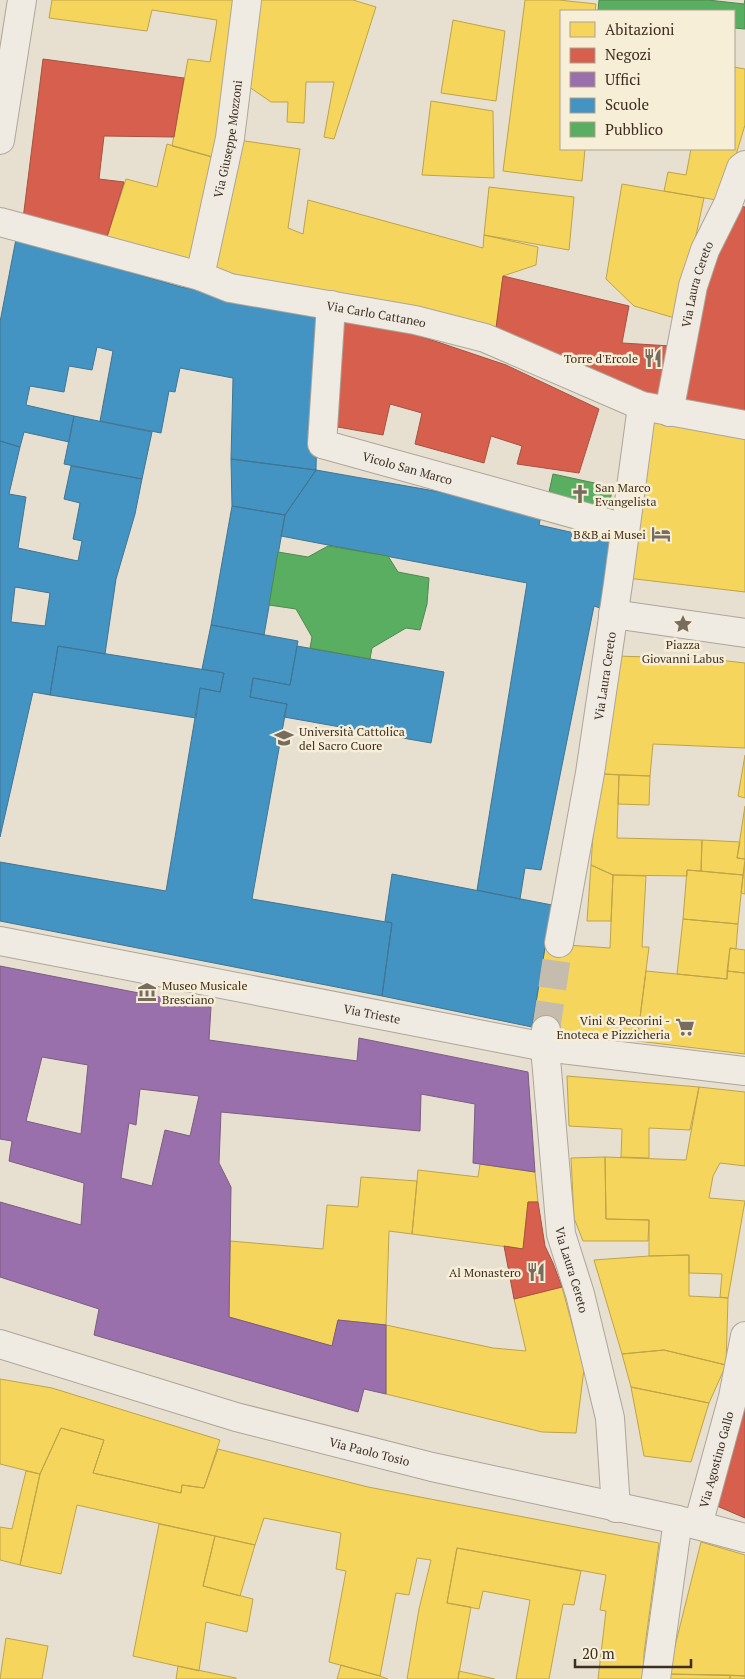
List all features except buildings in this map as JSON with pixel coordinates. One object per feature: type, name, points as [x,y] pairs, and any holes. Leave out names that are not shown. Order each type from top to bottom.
[{"type":"street","points":[[0,140],[15,0]]},
{"type":"street","name":"Via Giuseppe Mozzoni","points":[[200,276],[230,138],[246,0]]},
{"type":"street","name":"Via Laura Cereto","points":[[669,412],[694,286],[705,250],[728,204],[741,168],[745,165]]},
{"type":"street","name":"Via Carlo Cattaneo","points":[[0,222],[200,276],[230,288],[415,320],[485,338],[642,406],[745,425]]},
{"type":"street","name":"Vicolo San Marco","points":[[331,305],[322,444],[625,528]]},
{"type":"street","name":"Via Laura Cereto","points":[[559,943],[590,773],[642,406]]},
{"type":"street","points":[[613,614],[745,632]]},
{"type":"street","name":"Via Trieste","points":[[0,941],[745,1072]]},
{"type":"street","name":"Via Laura Cereto","points":[[545,1038],[561,1234],[580,1294],[610,1418],[616,1508]]},
{"type":"street","name":"Via Agostino Gallo","points":[[656,1679],[688,1523],[733,1397],[745,1336]]},
{"type":"street","name":"Via Paolo Tosio","points":[[0,1344],[236,1417],[432,1467],[688,1523],[745,1538]]},
{"type":"tunnel","points":[[546,1030],[559,943]]},
{"type":"place","name":"Torre d'Ercole","points":[[653,358]]},
{"type":"place","name":"San Marco Evangelista","points":[[580,494]]},
{"type":"place","name":"B&B ai Musei","points":[[661,534]]},
{"type":"place","name":"Piazza Giovanni Labus","points":[[683,624]]},
{"type":"place","name":"Università Cattolica del Sacro Cuore","points":[[284,738]]},
{"type":"place","name":"Museo Musicale Bresciano","points":[[147,992]]},
{"type":"place","name":"Vini & Pecorini - Enoteca e Pizzicheria","points":[[685,1027]]},
{"type":"place","name":"Al Monastero","points":[[536,1272]]}]
